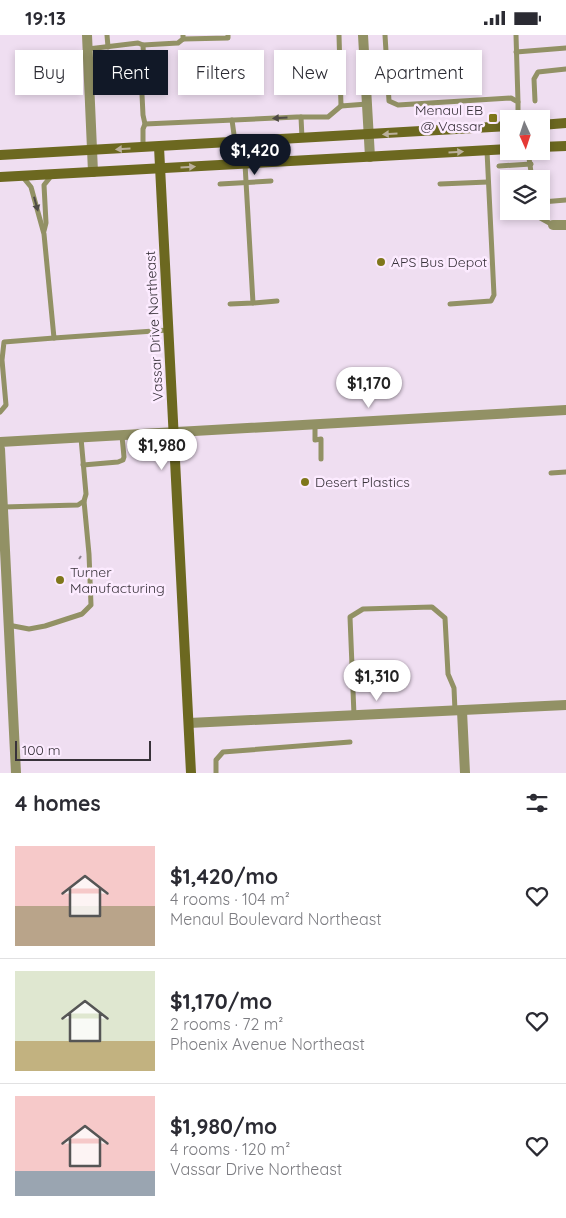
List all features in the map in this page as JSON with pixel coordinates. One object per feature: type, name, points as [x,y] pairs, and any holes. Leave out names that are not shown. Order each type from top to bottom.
[{"type":"main road","points":[[550,124],[566,123]]},
{"type":"main road","points":[[0,155],[500,128]]},
{"type":"main road","points":[[550,147],[566,146]]},
{"type":"main road","name":"Vassar Drive Northeast","points":[[160,147],[191,773]]},
{"type":"main road","points":[[0,177],[500,149]]},
{"type":"street","points":[[88,35],[93,173]]},
{"type":"street","points":[[363,35],[370,157]]},
{"type":"street","points":[[553,225],[566,225]]},
{"type":"street","points":[[0,442],[566,410]]},
{"type":"street","points":[[0,449],[16,773]]},
{"type":"street","points":[[189,723],[566,705]]},
{"type":"street","points":[[458,711],[465,773]]},
{"type":"lane","points":[[107,35],[108,47]]},
{"type":"lane","points":[[88,49],[138,43],[143,45],[178,43],[183,37],[228,38],[228,35]]},
{"type":"lane","points":[[339,35],[341,106]]},
{"type":"lane","points":[[385,35],[389,101],[398,105],[511,98],[518,102]]},
{"type":"lane","points":[[516,35],[518,110]]},
{"type":"lane","points":[[143,45],[144,65],[140,74],[145,124],[143,129],[143,147]]},
{"type":"lane","points":[[516,52],[566,48]]},
{"type":"lane","points":[[535,101],[534,79],[538,72],[566,69]]},
{"type":"lane","points":[[145,124],[328,117],[341,106],[367,104]]},
{"type":"lane","points":[[301,117],[302,139]]},
{"type":"lane","points":[[232,120],[235,142]]},
{"type":"lane","points":[[450,303],[491,301],[494,295],[487,150]]},
{"type":"lane","points":[[530,160],[531,170]]},
{"type":"lane","points":[[244,164],[253,303]]},
{"type":"lane","points":[[499,166],[531,164]]},
{"type":"lane","points":[[44,234],[46,223],[44,185],[53,175]]},
{"type":"lane","points":[[22,176],[31,187],[44,234],[54,338]]},
{"type":"lane","points":[[220,184],[271,181]]},
{"type":"lane","points":[[440,185],[488,182]]},
{"type":"lane","points":[[550,201],[566,200]]},
{"type":"lane","points":[[544,220],[553,225]]},
{"type":"lane","points":[[230,304],[277,301]]},
{"type":"lane","points":[[0,412],[6,405],[2,392],[1,360],[4,342],[168,330]]},
{"type":"lane","points":[[315,424],[314,440],[320,439],[321,459]]},
{"type":"lane","points":[[84,465],[123,460],[122,435]]},
{"type":"lane","points":[[8,625],[29,629],[44,626],[82,614],[91,605],[84,501],[86,494],[81,437]]},
{"type":"lane","points":[[551,473],[566,472]]},
{"type":"lane","points":[[2,509],[78,505],[84,501]]},
{"type":"lane","points":[[354,716],[350,617],[363,609],[432,607],[445,617],[448,674],[454,688],[458,711]]},
{"type":"lane","points":[[216,773],[216,760],[223,752],[350,742]]},
{"type":"place","name":"Menaul EB @ Vassar","points":[[493,118]]},
{"type":"place","name":"APS Bus Depot","points":[[381,262]]},
{"type":"place","name":"Desert Plastics","points":[[305,482]]},
{"type":"place","name":"Turner Manufacturing","points":[[60,580]]}]
